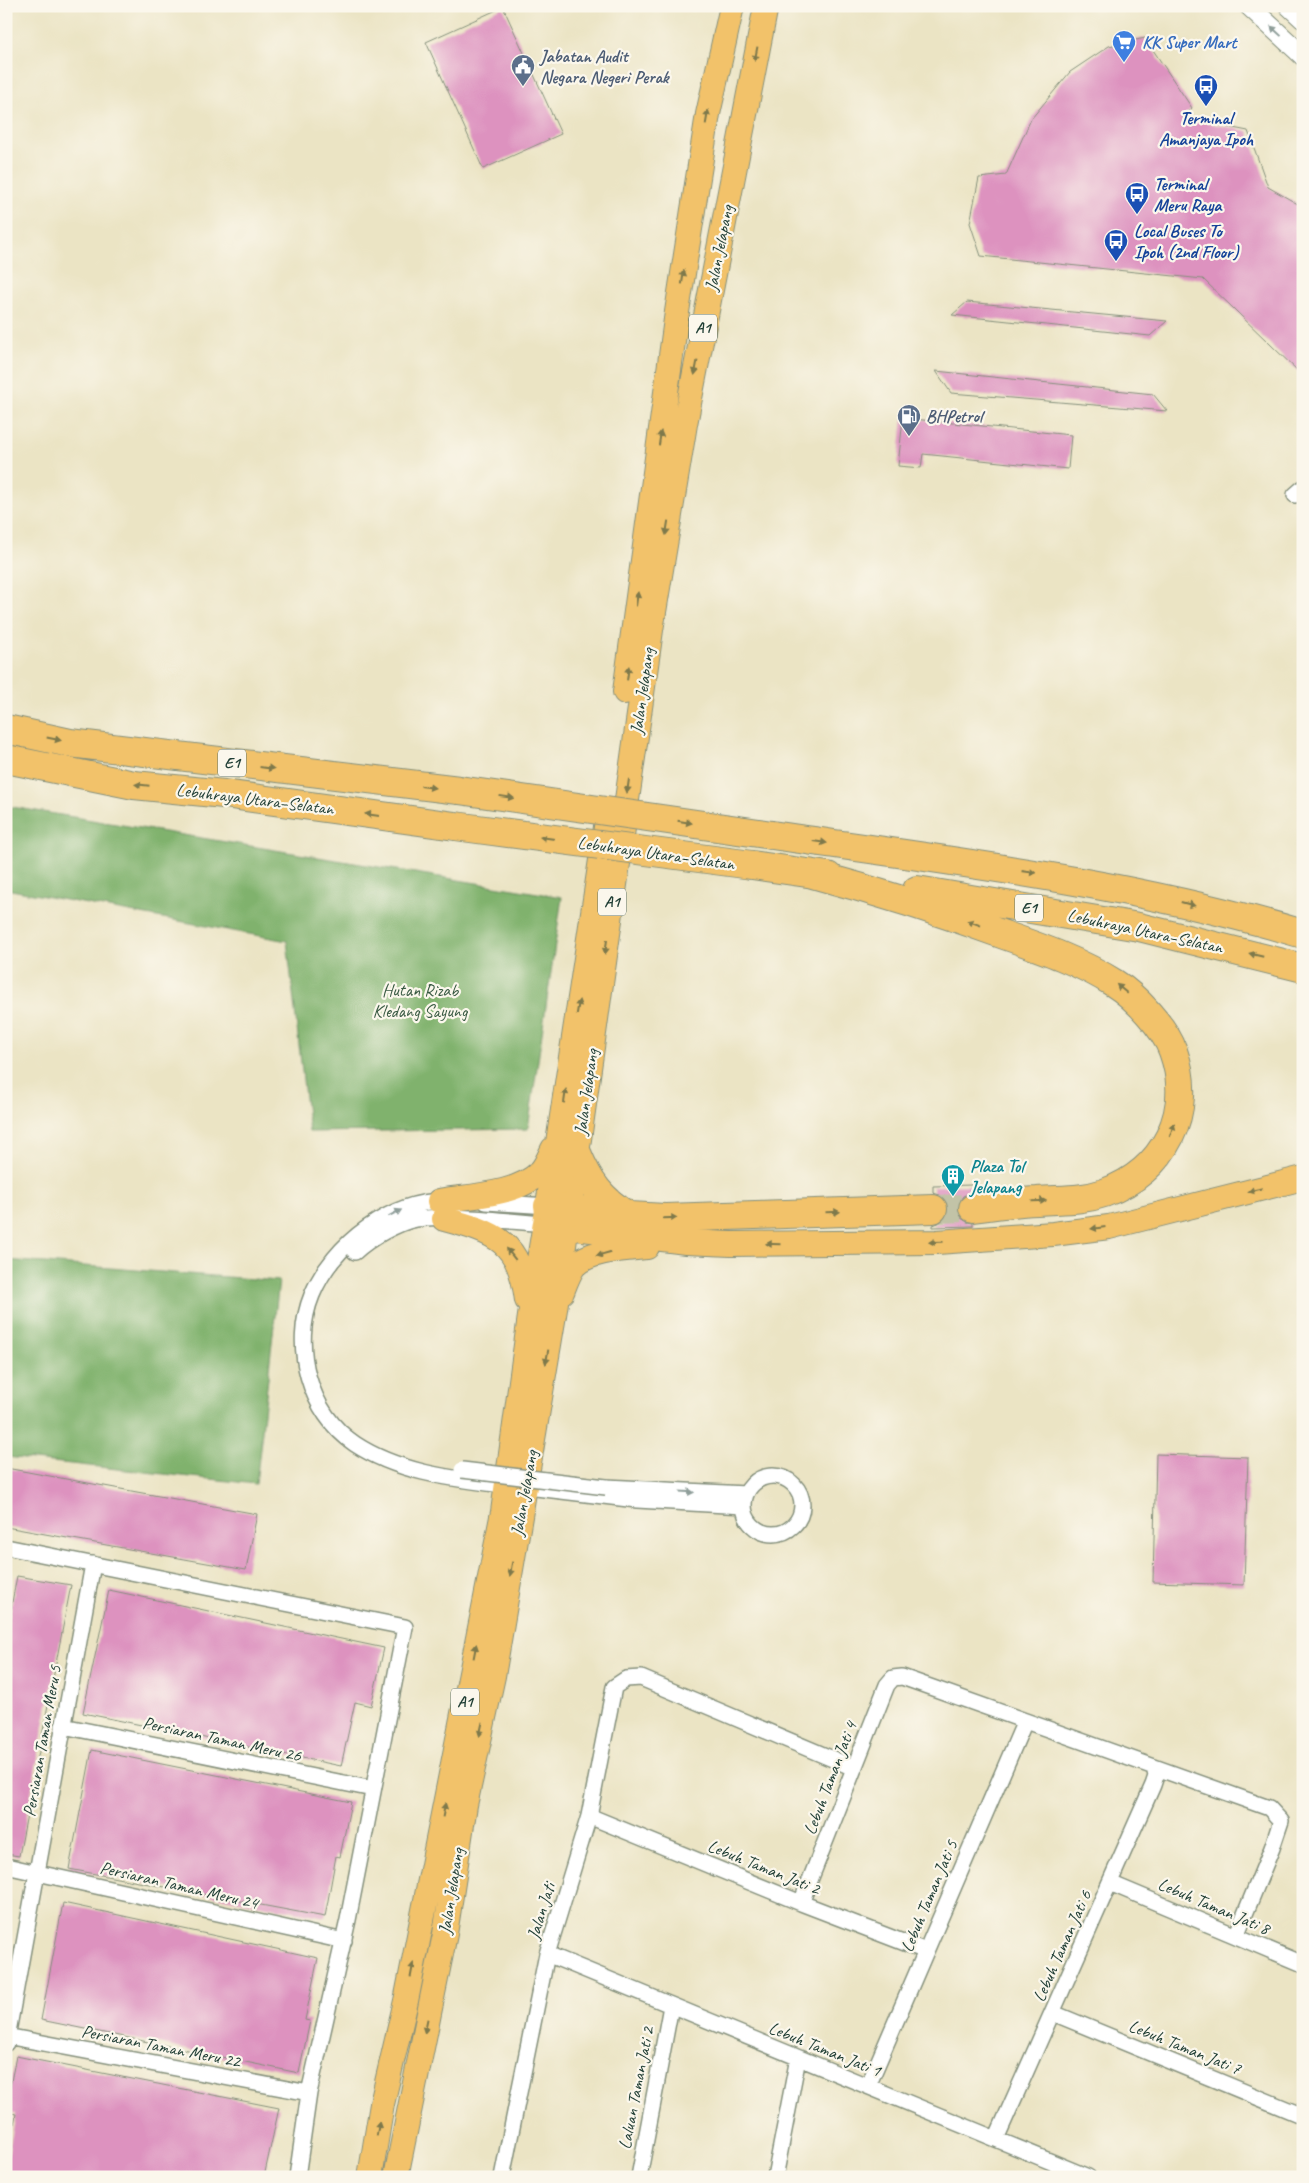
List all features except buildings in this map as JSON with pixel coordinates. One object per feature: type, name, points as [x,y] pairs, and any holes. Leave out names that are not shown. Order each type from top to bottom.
[{"type":"highway","name":"Lebuhraya Utara–Selatan","points":[[6,729],[70,743],[459,790],[1046,874],[1178,901],[1303,934]]},
{"type":"highway","name":"Lebuhraya Utara–Selatan","points":[[6,759],[134,785],[224,794],[752,865],[1058,912],[1139,927],[1303,968]]},
{"type":"highway","points":[[809,873],[924,906],[1074,960],[1116,984],[1147,1010],[1173,1049],[1178,1070],[1181,1103],[1169,1141],[1150,1164],[1127,1182],[1103,1193],[1072,1200],[1036,1200],[973,1208]]},
{"type":"highway","points":[[568,1144],[597,1191],[615,1208],[630,1216]]},
{"type":"highway","points":[[557,1216],[665,1218],[933,1209]]},
{"type":"main road","name":"Jalan Jelapang","points":[[568,1144],[621,726],[677,312],[708,114],[732,6]]},
{"type":"main road","name":"Jalan Jelapang","points":[[370,2177],[382,2104],[410,1982],[503,1512],[530,1316],[557,1216],[685,424],[766,6]]},
{"type":"main road","points":[[442,1210],[529,1181],[568,1144]]},
{"type":"main road","points":[[555,1309],[566,1281],[575,1266],[589,1258],[617,1250],[686,1242],[800,1244],[937,1242],[1053,1234],[1109,1227],[1303,1178]]},
{"type":"main road","points":[[442,1210],[482,1229],[507,1248],[523,1272],[530,1316]]},
{"type":"main road","name":"Jalan Jelapang","points":[[396,2177],[444,1934],[465,1805],[493,1676],[555,1309],[557,1216]]},
{"type":"main road","points":[[557,1216],[686,1242]]},
{"type":"street","points":[[1249,6],[1303,56]]},
{"type":"street","points":[[1289,6],[1303,18]]},
{"type":"street","points":[[442,1210],[380,1234],[358,1249],[337,1270],[320,1299],[315,1315],[312,1346],[322,1389],[341,1420],[353,1431],[376,1446],[421,1462],[462,1470],[606,1487],[745,1500],[637,1500],[496,1484],[427,1473],[404,1468],[372,1454],[354,1443],[329,1420],[314,1393],[308,1377],[303,1344],[307,1312],[312,1296],[327,1267],[341,1252],[375,1223],[415,1204],[442,1210],[557,1216]]},
{"type":"street","points":[[6,1547],[405,1627],[344,1941],[309,2093],[297,2177]]},
{"type":"street","name":"Persiaran Taman Meru 5","points":[[7,2038],[93,1564]]},
{"type":"street","name":"Lebuh Taman Jati 4","points":[[801,1902],[886,1684],[893,1678],[902,1677],[1025,1721]]},
{"type":"street","name":"Jalan Jati","points":[[502,2177],[547,1954],[588,1816],[614,1687],[626,1679],[641,1678],[854,1768]]},
{"type":"street","points":[[1025,1721],[1269,1808],[1281,1821],[1236,1936]]},
{"type":"street","name":"Lebuh Taman Jati 5","points":[[868,2086],[1025,1721]]},
{"type":"street","name":"Persiaran Taman Meru 26","points":[[64,1726],[374,1789]]},
{"type":"street","name":"Lebuh Taman Jati 6","points":[[996,2139],[1153,1785],[1156,1776],[1154,1767]]},
{"type":"street","name":"Lebuh Taman Jati 2","points":[[588,1816],[926,1950]]},
{"type":"street","name":"Persiaran Taman Meru 24","points":[[6,1866],[344,1941]]},
{"type":"street","name":"Lebuh Taman Jati 8","points":[[1110,1883],[1303,1964]]},
{"type":"street","name":"Lebuh Taman Jati 1","points":[[547,1954],[1088,2177]]},
{"type":"street","name":"Laluan Taman Jati 2","points":[[639,2177],[670,2006]]},
{"type":"street","name":"Lebuh Taman Jati 7","points":[[1053,2013],[1303,2116]]},
{"type":"street","name":"Persiaran Taman Meru 22","points":[[7,2038],[309,2093]]},
{"type":"street","points":[[775,2177],[798,2058]]},
{"type":"green space","name":"Hutan Rizab Kledang Sayung","points":[[6,806],[562,897],[528,1129],[309,1132],[287,941],[6,889]]},
{"type":"green space","points":[[6,1260],[279,1281],[256,1484],[6,1457]]},
{"type":"tunnel","points":[[933,1209],[973,1208]]},
{"type":"place","name":"KK Super Mart","points":[[1124,63]]},
{"type":"place","name":"Jabatan Audit Negara Negeri Perak","points":[[523,87]]},
{"type":"place","name":"Terminal Amanjaya Ipoh","points":[[1206,107]]},
{"type":"place","name":"Terminal Meru Raya","points":[[1137,215]]},
{"type":"place","name":"Local Buses To Ipoh (2nd Floor)","points":[[1116,262]]},
{"type":"place","name":"BHPetrol","points":[[909,437]]},
{"type":"place","name":"Plaza Tol Jelapang","points":[[953,1197]]}]
